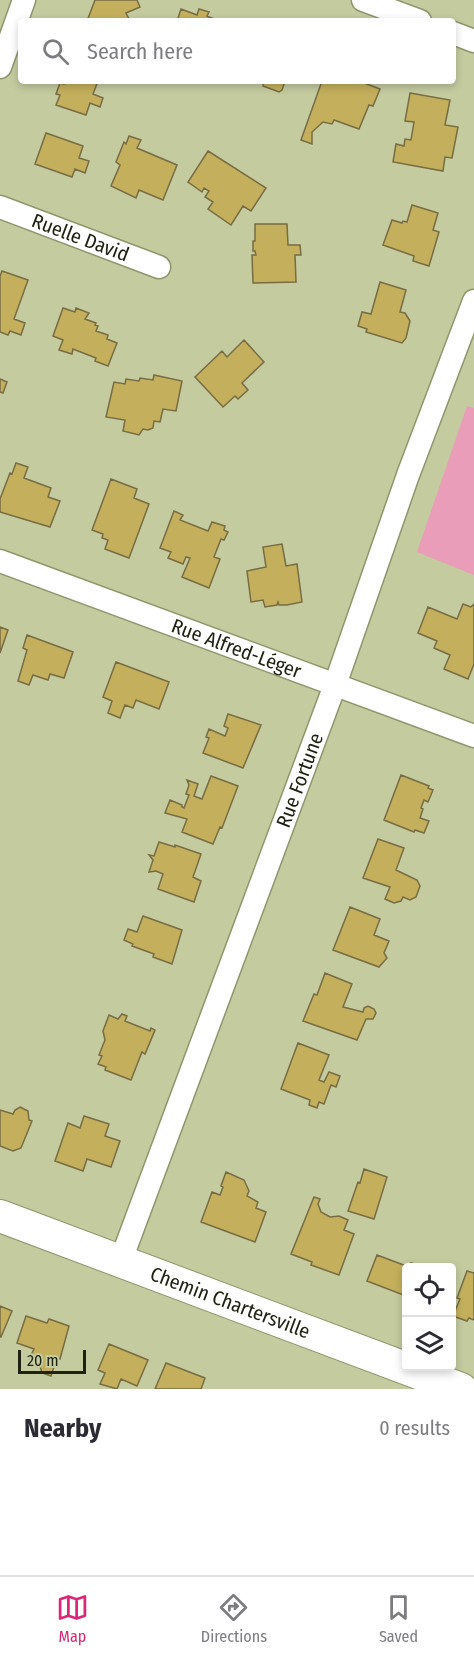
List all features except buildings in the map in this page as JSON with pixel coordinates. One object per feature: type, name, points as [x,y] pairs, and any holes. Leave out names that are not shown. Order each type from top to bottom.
[{"type":"street","points":[[0,67],[24,0]]},
{"type":"street","points":[[363,0],[412,18]]},
{"type":"street","points":[[456,34],[474,41]]},
{"type":"street","name":"Ruelle David","points":[[0,207],[159,267]]},
{"type":"street","name":"Rue Fortune","points":[[121,1260],[335,685],[408,476],[474,301]]},
{"type":"street","name":"Rue Alfred-Léger","points":[[0,561],[474,736]]},
{"type":"street","name":"Chemin Chartersville","points":[[0,1216],[461,1389]]},
{"type":"shaded area","points":[[467,406],[474,408],[474,575],[417,552]]}]
